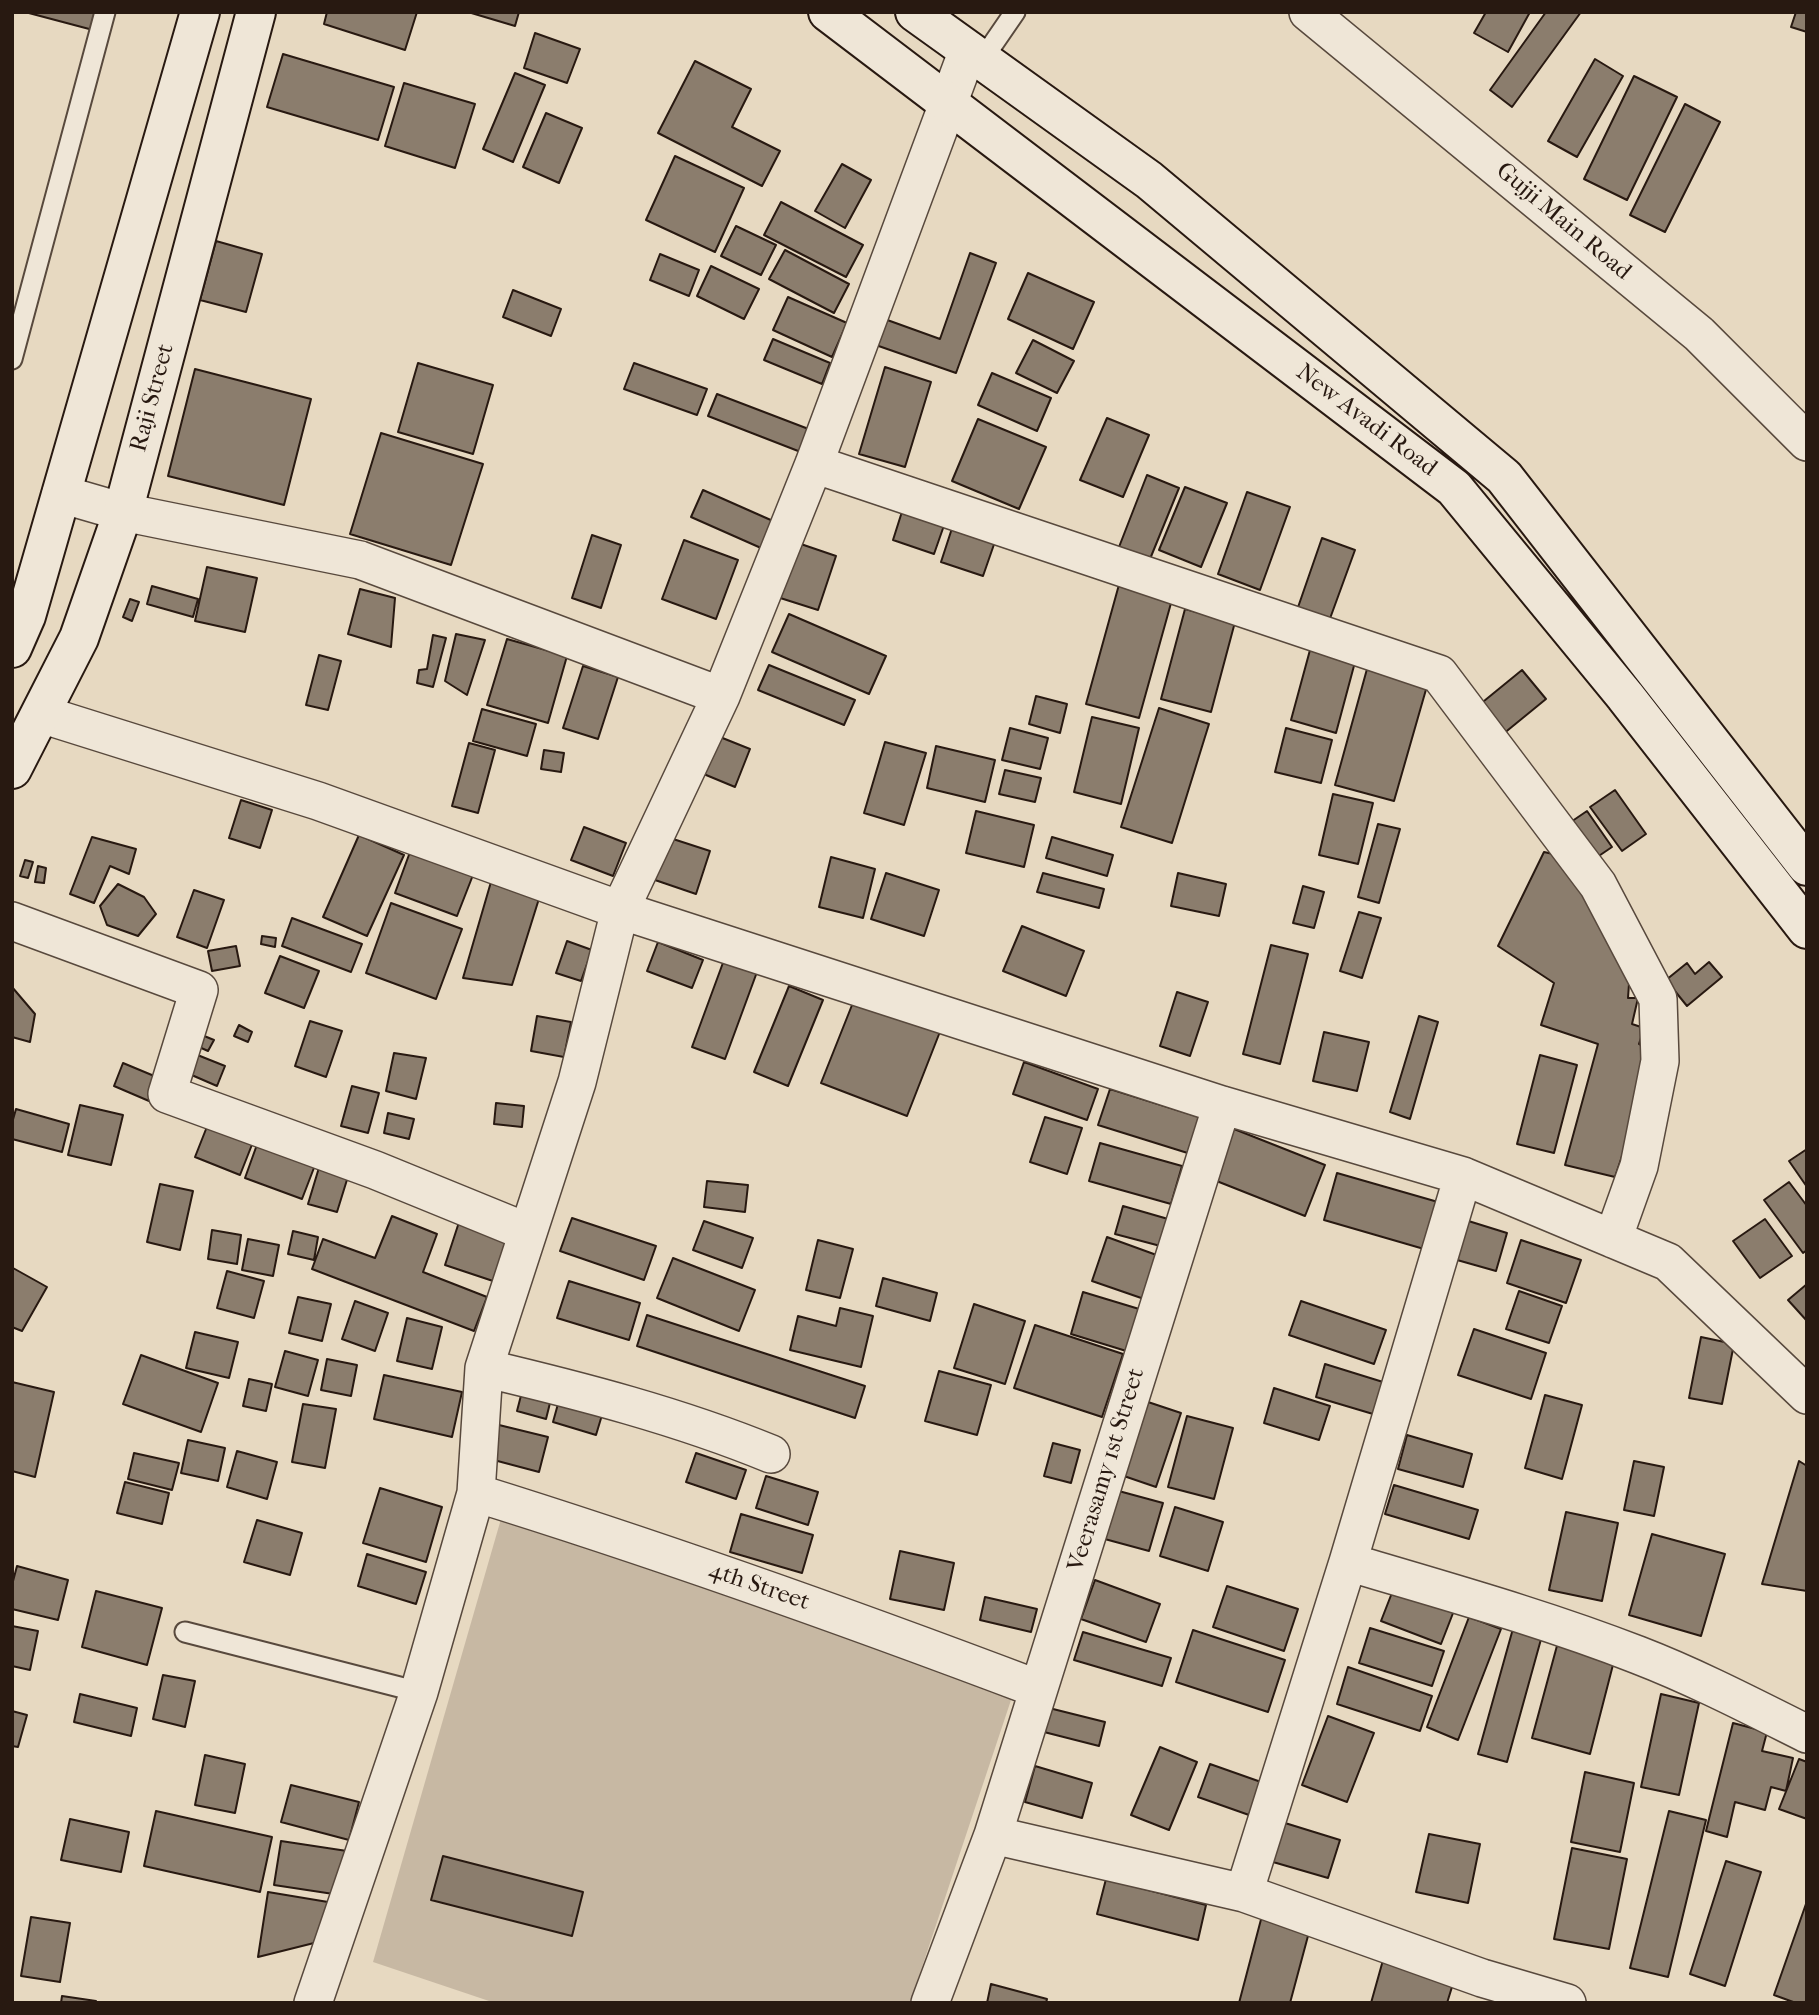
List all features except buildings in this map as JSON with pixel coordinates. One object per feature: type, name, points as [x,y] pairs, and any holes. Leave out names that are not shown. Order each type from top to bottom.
[{"type":"main road","points":[[12,648],[26,616],[200,12]]},
{"type":"main road","name":"Raji Street","points":[[12,769],[79,638],[123,512],[256,12]]},
{"type":"main road","name":"New Avadi Road","points":[[828,12],[1454,488],[1625,696],[1807,929]]},
{"type":"main road","name":"New Avadi Road","points":[[915,12],[1149,180],[1504,477],[1807,866]]},
{"type":"main road","points":[[190,49],[242,63]]},
{"type":"street","name":"Gujji Main Road","points":[[1308,12],[1699,334],[1807,442]]},
{"type":"street","points":[[313,2003],[419,1692],[476,1493],[484,1368],[577,1082],[620,910],[722,696],[814,464],[947,102],[975,55]]},
{"type":"street","points":[[814,464],[1439,674],[1598,885],[1658,999],[1660,1060],[1639,1166],[1614,1240]]},
{"type":"street","points":[[61,494],[123,512],[360,560],[722,696]]},
{"type":"street","points":[[41,714],[318,801],[620,910],[1222,1105],[1463,1176],[1668,1262],[1807,1395]]},
{"type":"street","points":[[12,921],[199,990],[167,1094],[375,1170],[527,1232]]},
{"type":"street","name":"Veerasamy 1st Street","points":[[929,2003],[993,1835],[1222,1105]]},
{"type":"street","points":[[1244,1893],[1348,1562],[1463,1176]]},
{"type":"street","points":[[484,1368],[587,1392],[690,1424],[771,1454]]},
{"type":"street","name":"4th Street","points":[[476,1493],[567,1521],[858,1621],[1038,1689]]},
{"type":"street","points":[[1348,1562],[1524,1616],[1638,1655],[1807,1734]]},
{"type":"street","points":[[993,1835],[1244,1893],[1478,1990],[1567,2003]]},
{"type":"lane","points":[[12,359],[105,12]]},
{"type":"lane","points":[[975,55],[1015,12]]},
{"type":"lane","points":[[185,1632],[419,1692]]},
{"type":"shaded area","points":[[503,1512],[1013,1694],[910,2003],[495,2003],[373,1962]]}]
